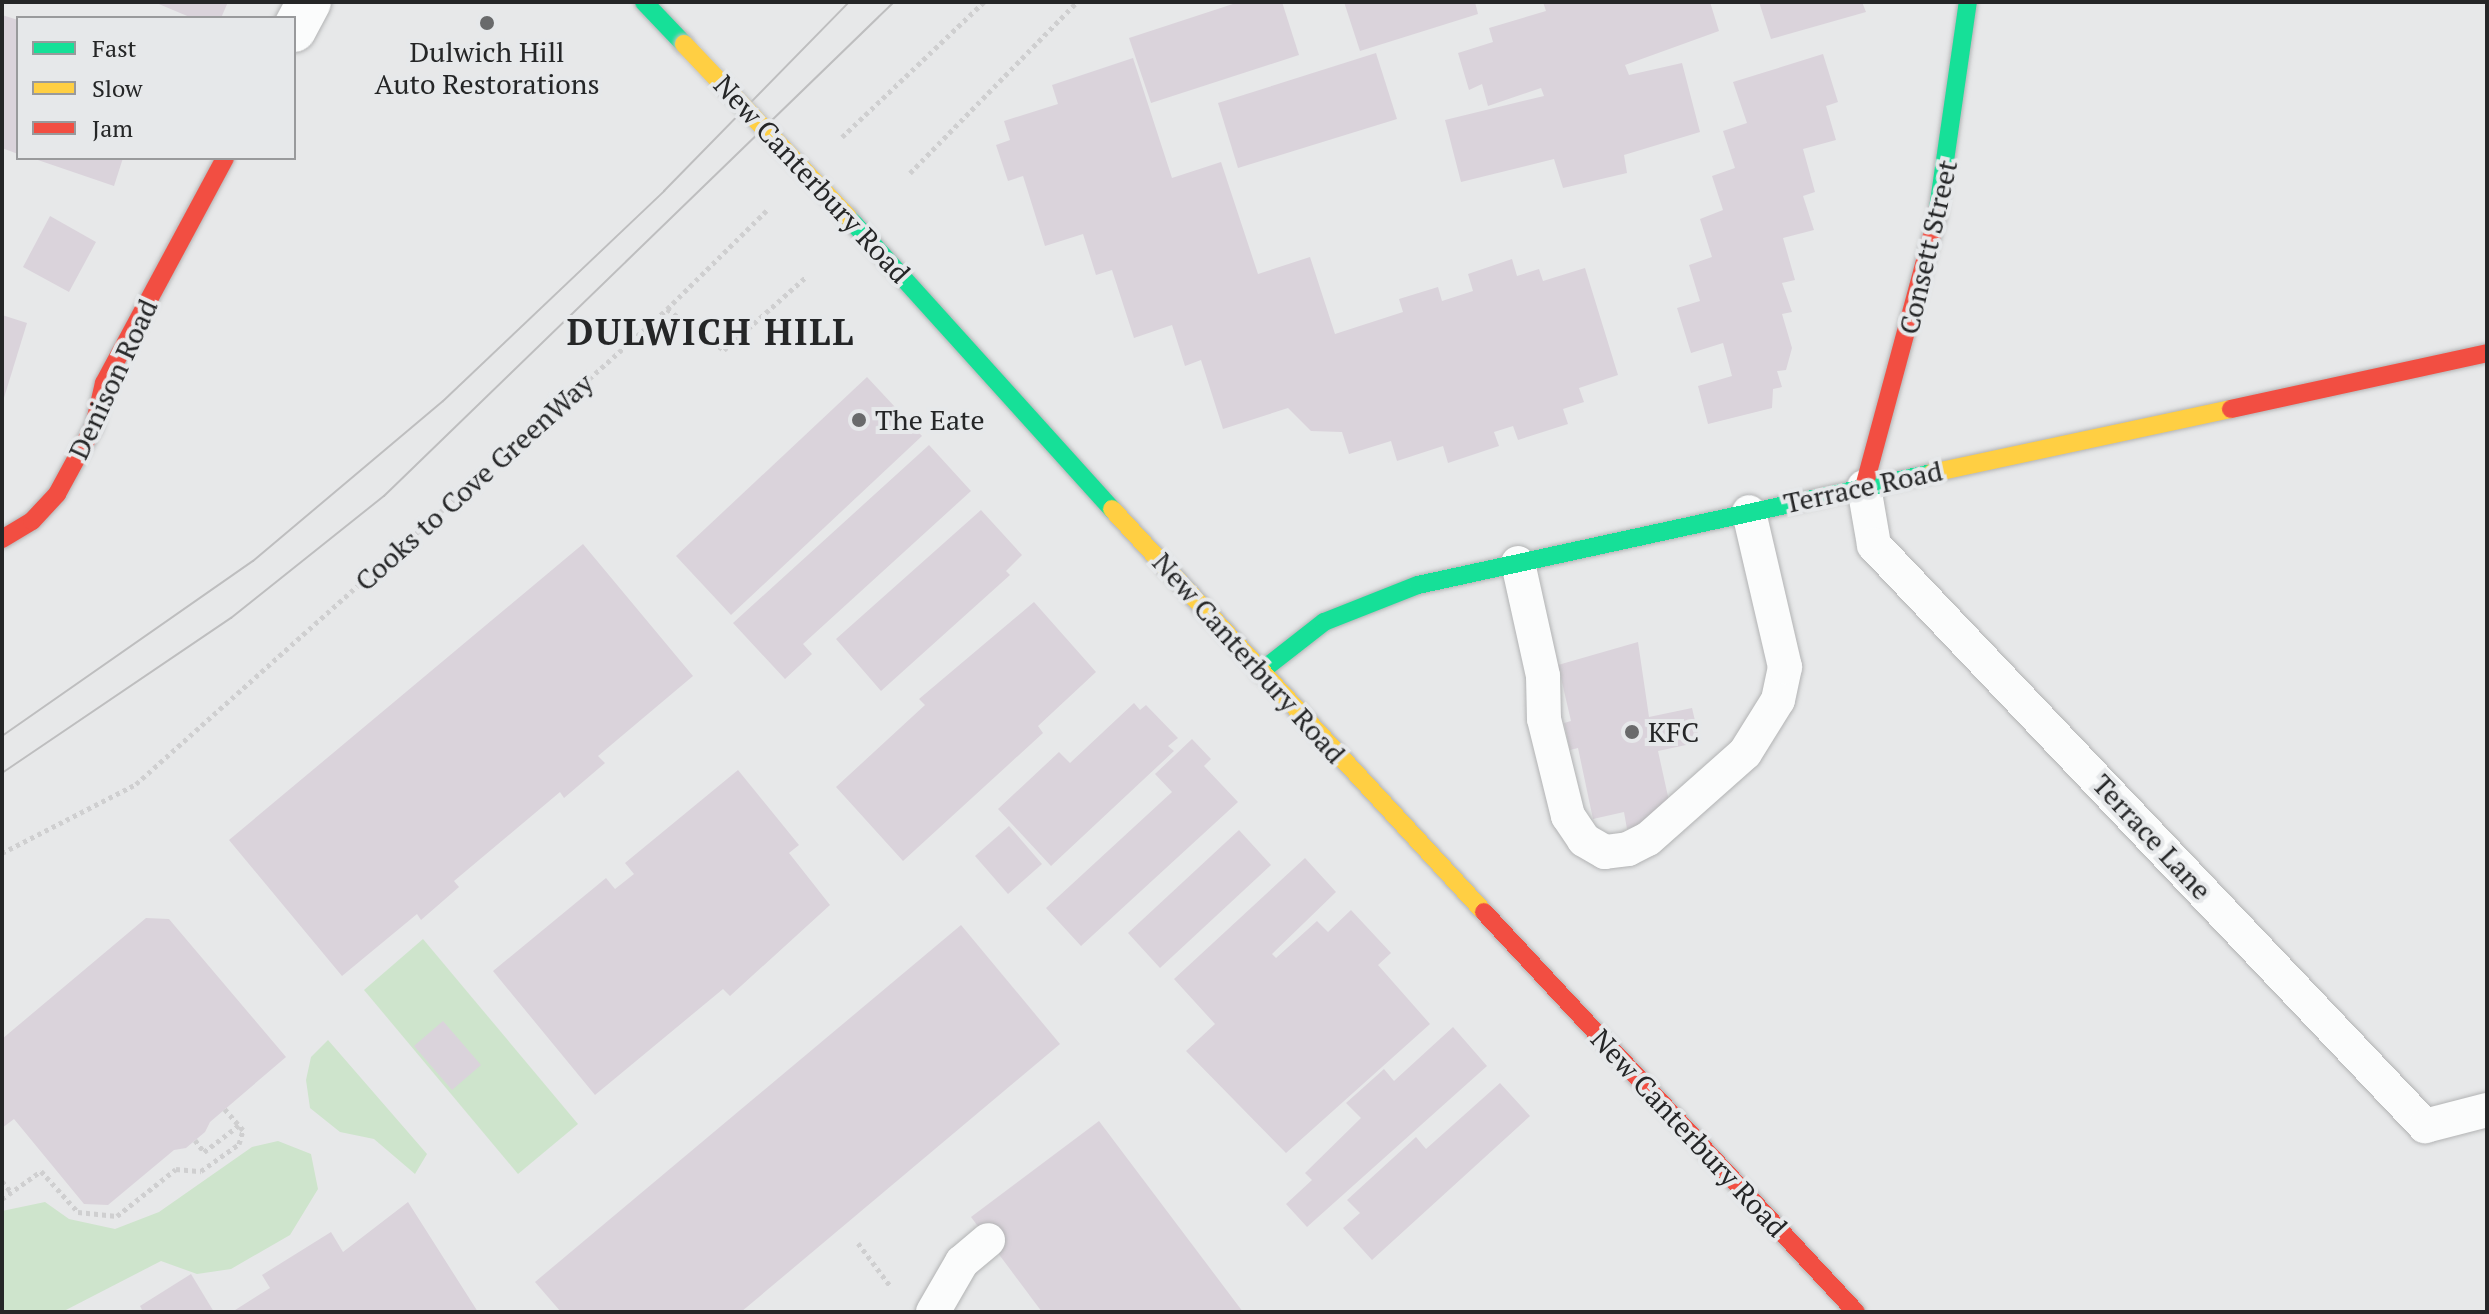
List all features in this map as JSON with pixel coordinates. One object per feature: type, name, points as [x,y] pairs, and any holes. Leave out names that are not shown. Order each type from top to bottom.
[{"type":"main road","name":"New Canterbury Road","points":[[644,2],[848,217],[1260,672],[1856,1312]]},
{"type":"main road","name":"Consett Street","points":[[1864,487],[1942,196],[1968,2]]},
{"type":"main road","name":"Denison Road","points":[[2,539],[32,521],[57,494],[94,426],[104,383],[224,160]]},
{"type":"main road","name":"Terrace Road","points":[[1260,672],[1324,622],[1376,598],[1749,512],[2487,353]]},
{"type":"street","points":[[296,26],[309,2]]},
{"type":"lane","name":"Terrace Lane","points":[[1864,487],[1874,545],[2425,1126],[2487,1110]]},
{"type":"lane","points":[[1518,563],[1543,676],[1544,719],[1568,816],[1584,840],[1605,852],[1648,839],[1745,753],[1778,700],[1785,667],[1749,512]]},
{"type":"lane","points":[[933,1312],[962,1262],[988,1240]]},
{"type":"path","points":[[837,143],[984,2]]},
{"type":"path","points":[[910,173],[1077,2]]},
{"type":"path","name":"Cooks to Cove GreenWay","points":[[2,853],[136,784],[667,309],[780,197]]},
{"type":"path","points":[[667,309],[724,350],[807,276]]},
{"type":"path","points":[[2,1199],[41,1171],[78,1212],[117,1216],[176,1169],[201,1171],[239,1144],[243,1130],[225,1109]]},
{"type":"path","points":[[195,1140],[204,1152],[239,1125]]},
{"type":"path","points":[[2,1181],[11,1192]]},
{"type":"path","points":[[858,1243],[900,1298]]},
{"type":"green space","points":[[423,939],[578,1124],[518,1174],[364,990]]},
{"type":"green space","points":[[328,1040],[427,1154],[415,1174],[374,1139],[340,1132],[310,1108],[306,1080],[311,1057]]},
{"type":"green space","points":[[278,1141],[311,1154],[318,1189],[290,1235],[231,1269],[197,1274],[161,1261],[62,1312],[2,1312],[2,1211],[45,1202],[69,1219],[115,1229],[159,1212],[252,1147]]},
{"type":"building","points":[[154,2],[228,2],[222,16],[187,16]]},
{"type":"building","points":[[1239,2],[1282,2],[1299,55],[1151,103],[1129,38]]},
{"type":"building","points":[[1344,2],[1475,2],[1478,14],[1360,51]]},
{"type":"building","points":[[1543,2],[1710,2],[1719,31],[1625,65],[1629,75],[1682,63],[1700,132],[1624,155],[1627,173],[1563,188],[1554,159],[1461,182],[1445,120],[1544,96],[1541,88],[1488,106],[1482,84],[1469,90],[1458,53],[1493,42],[1489,28],[1546,11]]},
{"type":"building","points":[[1759,2],[1862,2],[1866,12],[1771,39]]},
{"type":"building","points":[[2,15],[16,19],[16,153],[2,148]]},
{"type":"building","points":[[1376,53],[1397,119],[1238,168],[1218,103]]},
{"type":"building","points":[[1823,54],[1838,102],[1826,106],[1836,140],[1803,149],[1815,192],[1803,196],[1814,230],[1783,238],[1795,280],[1782,283],[1792,312],[1782,314],[1792,348],[1786,370],[1777,371],[1782,387],[1773,389],[1772,408],[1708,424],[1698,386],[1732,376],[1723,343],[1691,353],[1677,308],[1700,301],[1689,265],[1712,257],[1700,219],[1723,210],[1712,176],[1735,168],[1723,131],[1747,123],[1733,82]]},
{"type":"building","points":[[1133,58],[1172,178],[1221,162],[1258,274],[1310,257],[1335,334],[1403,312],[1399,299],[1438,287],[1442,301],[1473,291],[1468,274],[1512,259],[1517,276],[1539,269],[1543,281],[1585,268],[1618,375],[1579,388],[1584,402],[1563,409],[1568,424],[1518,440],[1513,426],[1494,432],[1499,446],[1448,463],[1443,446],[1397,461],[1391,441],[1349,454],[1342,432],[1311,431],[1288,408],[1223,429],[1201,360],[1185,366],[1172,325],[1134,338],[1112,270],[1096,275],[1083,234],[1045,246],[1023,176],[1008,181],[996,145],[1010,140],[1004,121],[1058,104],[1052,85]]},
{"type":"building","points":[[38,160],[122,160],[114,186]]},
{"type":"building","points":[[50,216],[96,242],[69,292],[23,267]]},
{"type":"building","points":[[2,315],[27,323],[3,401],[2,401]]},
{"type":"building","points":[[867,377],[922,436],[731,615],[676,556]]},
{"type":"building","points":[[929,445],[971,491],[803,644],[812,654],[785,679],[733,623]]},
{"type":"building","points":[[981,510],[1022,555],[1006,571],[1010,575],[881,691],[836,639]]},
{"type":"building","points":[[583,544],[693,676],[598,756],[605,763],[564,798],[560,792],[454,881],[459,887],[421,920],[417,914],[342,976],[229,840]]},
{"type":"building","points":[[1034,602],[1096,672],[1038,726],[1043,733],[903,861],[836,787],[925,705],[919,699]]},
{"type":"building","name":"KFC","points":[[1638,642],[1649,717],[1692,708],[1700,742],[1658,751],[1669,801],[1640,825],[1627,829],[1624,812],[1593,819],[1578,748],[1570,750],[1564,723],[1571,721],[1558,665]]},
{"type":"building","points":[[1134,703],[1140,710],[1146,705],[1178,738],[1168,746],[1174,751],[1051,866],[998,809],[1059,752],[1070,763]]},
{"type":"building","points":[[1192,739],[1211,759],[1204,766],[1238,802],[1081,946],[1046,908],[1172,792],[1155,774]]},
{"type":"building","points":[[738,770],[799,845],[789,853],[830,905],[730,996],[723,989],[595,1095],[493,971],[606,878],[615,889],[634,874],[625,863]]},
{"type":"building","points":[[1009,826],[1042,864],[1008,894],[975,856]]},
{"type":"building","points":[[1239,830],[1271,865],[1160,968],[1128,933]]},
{"type":"building","points":[[1305,858],[1336,892],[1272,954],[1276,958],[1317,921],[1328,932],[1351,910],[1391,953],[1378,965],[1430,1024],[1286,1153],[1186,1051],[1215,1024],[1174,979]]},
{"type":"building","points":[[146,918],[169,919],[286,1057],[210,1122],[205,1132],[186,1148],[174,1150],[108,1205],[84,1204],[14,1119],[2,1128],[2,1039]]},
{"type":"building","points":[[961,925],[1060,1044],[741,1312],[561,1312],[535,1282]]},
{"type":"building","points":[[443,1021],[481,1065],[452,1090],[414,1046]]},
{"type":"building","points":[[1453,1027],[1487,1066],[1307,1227],[1286,1204],[1312,1180],[1305,1173],[1361,1118],[1346,1103],[1384,1069],[1394,1081]]},
{"type":"building","points":[[1500,1083],[1530,1116],[1372,1260],[1343,1228],[1360,1213],[1347,1200],[1416,1137],[1426,1149]]},
{"type":"building","points":[[1099,1121],[1243,1312],[1042,1312],[971,1217]]},
{"type":"building","points":[[408,1202],[478,1312],[232,1312],[270,1288],[262,1275],[331,1232],[343,1252]]},
{"type":"building","points":[[191,1274],[214,1312],[143,1312],[140,1306]]},
{"type":"tram line","points":[[2,736],[253,561],[443,401],[664,191],[849,2]]},
{"type":"tram line","points":[[2,773],[231,618],[384,496],[894,2]]},
{"type":"traffic: fast","points":[[644,2],[684,44]]},
{"type":"traffic: fast","points":[[1937,216],[1968,2]]},
{"type":"traffic: fast","points":[[848,217],[1112,509]]},
{"type":"traffic: fast","points":[[1260,672],[1324,622],[1418,585],[1932,473]]},
{"type":"traffic: slow","points":[[684,44],[848,217]]},
{"type":"traffic: slow","points":[[1932,473],[2231,409]]},
{"type":"traffic: slow","points":[[1112,509],[1484,912]]},
{"type":"traffic: jam","points":[[2,539],[32,521],[57,494],[94,426],[104,383],[224,160]]},
{"type":"traffic: jam","points":[[1864,487],[1937,216]]},
{"type":"traffic: jam","points":[[2231,409],[2487,353]]},
{"type":"traffic: jam","points":[[1484,912],[1856,1312]]},
{"type":"place","name":"Dulwich Hill Auto Restorations","points":[[487,23]]},
{"type":"place","name":"The Eate","points":[[859,420]]},
{"type":"place","name":"KFC","points":[[1632,732]]},
{"type":"district","name":"DULWICH HILL","points":[[711,332]]}]
